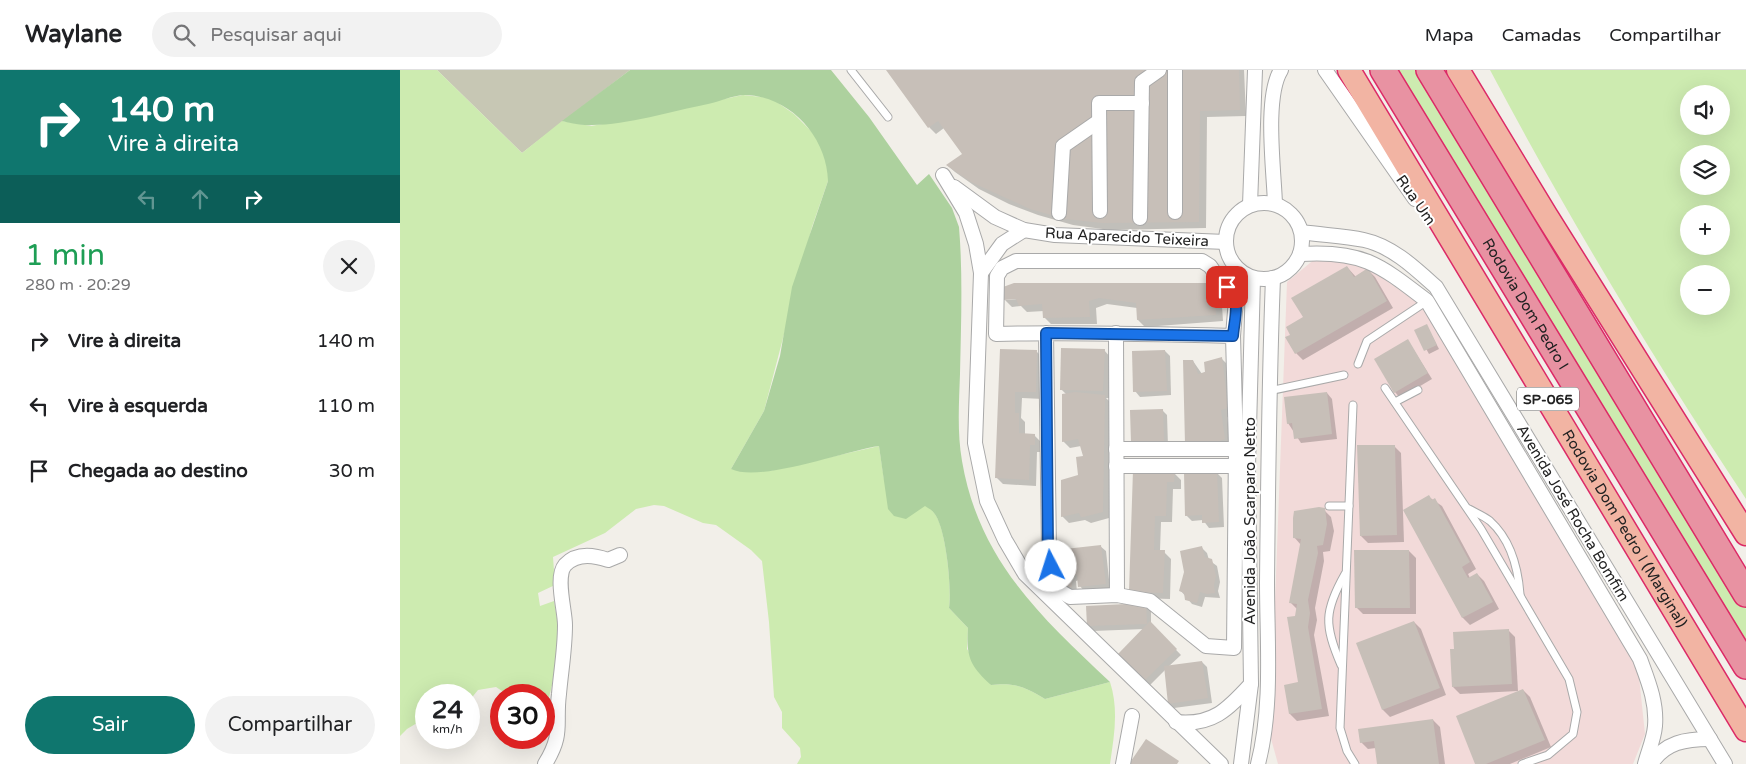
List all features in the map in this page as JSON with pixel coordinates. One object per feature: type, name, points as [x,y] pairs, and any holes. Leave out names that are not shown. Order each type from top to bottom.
[{"type":"highway","name":"Rodovia Dom Pedro I (Marginal)","points":[[1348,70],[1746,730]]},
{"type":"highway","name":"Rodovia Dom Pedro I","points":[[1383,70],[1746,666]]},
{"type":"highway","points":[[1429,70],[1746,594]]},
{"type":"highway","points":[[1458,70],[1546,215],[1746,534]]},
{"type":"highway","points":[[1469,70],[1546,215]]},
{"type":"highway","points":[[1674,475],[1716,527],[1746,572]]},
{"type":"street","points":[[1140,218],[1142,82],[1159,70]]},
{"type":"street","points":[[1175,70],[1175,212]]},
{"type":"street","points":[[1250,205],[1255,70]]},
{"type":"street","points":[[1276,204],[1272,122],[1275,80],[1281,70]]},
{"type":"street","name":"Rua Um","points":[[1325,71],[1507,331]]},
{"type":"street","points":[[1100,211],[1099,103],[1142,103]]},
{"type":"street","points":[[1060,213],[1063,146],[1099,121]]},
{"type":"street","name":"Rua Aparecido Teixeira","points":[[981,273],[966,214],[947,180],[995,217],[1024,230],[1055,235],[1226,242]]},
{"type":"street","points":[[1276,204],[1292,215],[1302,232],[1303,243],[1300,254],[1290,270],[1273,278],[1253,278],[1234,264],[1228,254],[1226,242],[1228,231],[1232,220],[1240,211],[1250,205],[1276,204]]},
{"type":"street","points":[[1024,230],[1002,244],[981,273],[975,443],[987,501],[1005,540],[1026,574],[1176,722],[1222,764]]},
{"type":"street","name":"Avenida José Rocha Bomfim","points":[[1302,232],[1366,240],[1391,251],[1411,264],[1436,287],[1725,764]]},
{"type":"street","name":"Avenida José Rocha Bomfim","points":[[1300,254],[1334,253],[1364,258],[1396,277],[1426,301],[1640,659],[1652,692],[1655,708],[1655,727],[1645,764]]},
{"type":"street","points":[[1116,449],[1242,448],[1233,336],[1236,299],[1234,292],[1221,282],[1210,266],[1202,261],[1016,260],[1002,268],[996,284],[996,334],[1116,333],[1233,336]]},
{"type":"street","name":"Avenida João Scarparo Netto","points":[[1240,764],[1251,684],[1242,448],[1253,278]]},
{"type":"street","name":"Avenida João Scarparo Netto","points":[[1258,764],[1262,747],[1267,678],[1268,392],[1273,278]]},
{"type":"street","points":[[1046,333],[1048,551],[1053,580],[1058,590],[1070,597],[1117,596],[1150,601],[1206,646],[1234,648],[1242,466],[1116,466]]},
{"type":"street","points":[[1116,333],[1117,596]]},
{"type":"street","points":[[546,764],[555,748],[559,725],[558,696],[564,663],[565,622],[561,576],[565,566],[576,558],[594,555],[608,560],[620,555]]},
{"type":"street","points":[[1176,722],[1192,724],[1211,718],[1228,709],[1251,684]]},
{"type":"street","points":[[1123,764],[1132,716]]},
{"type":"street","points":[[1651,764],[1657,754],[1679,741],[1691,738],[1710,739]]},
{"type":"lane","points":[[851,70],[888,117]]},
{"type":"lane","points":[[1358,364],[1367,341],[1426,301]]},
{"type":"lane","points":[[1268,392],[1344,375]]},
{"type":"lane","points":[[1385,388],[1467,508],[1569,679],[1578,712],[1573,734],[1548,755],[1522,764]]},
{"type":"lane","points":[[1395,402],[1418,390]]},
{"type":"lane","points":[[1353,405],[1340,728],[1347,751],[1355,764]]},
{"type":"lane","points":[[1329,506],[1349,506]]},
{"type":"lane","points":[[1467,508],[1490,521],[1508,546],[1518,574],[1520,597]]},
{"type":"lane","points":[[1342,667],[1332,645],[1328,624],[1330,600],[1346,572]]},
{"type":"shaded area","points":[[437,70],[630,70],[522,153]]},
{"type":"shaded area","points":[[1316,258],[1362,264],[1425,307],[1637,658],[1645,734],[1633,764],[1278,764],[1270,735],[1287,282]]},
{"type":"green space","points":[[400,70],[437,70],[522,153],[562,121],[591,126],[743,95],[771,98],[794,114],[818,138],[828,163],[828,181],[812,227],[764,411],[731,469],[769,471],[879,446],[884,479],[925,504],[935,514],[939,522],[947,559],[950,587],[949,608],[968,628],[967,649],[991,685],[1006,684],[1019,686],[1045,699],[1110,682],[1115,713],[1110,764],[797,764],[801,757],[800,748],[782,728],[782,712],[774,697],[769,622],[762,561],[751,550],[716,525],[703,523],[664,506],[654,505],[636,509],[605,533],[553,557],[555,585],[538,593],[540,606],[554,601],[560,636],[552,684],[490,684],[490,688],[480,690],[480,684],[415,684],[415,724],[400,736]]},
{"type":"green space","points":[[630,70],[831,70],[869,117],[917,185],[929,174],[952,208],[959,227],[961,300],[959,429],[960,450],[970,496],[982,528],[1016,584],[1060,634],[1110,682],[1045,699],[1019,686],[1006,684],[991,685],[978,672],[969,654],[968,628],[949,608],[950,587],[947,559],[938,520],[933,512],[925,506],[906,519],[894,516],[888,509],[879,446],[781,469],[744,472],[731,469],[764,411],[780,356],[792,287],[828,181],[826,165],[821,149],[803,122],[791,111],[761,97],[736,96],[620,123],[588,125],[562,121]]},
{"type":"green space","points":[[1396,70],[1420,70],[1746,609],[1746,650]]},
{"type":"green space","points":[[1490,70],[1746,70],[1746,499],[1678,394],[1550,180]]},
{"type":"building","points":[[886,70],[1239,70],[1240,110],[1200,111],[1199,222],[1102,223],[1065,219],[1030,209],[971,182],[946,165],[962,154],[938,121],[928,128]]},
{"type":"building","points":[[1347,266],[1354,277],[1368,268],[1387,301],[1295,354],[1285,337],[1290,335],[1286,327],[1303,317],[1291,298]]},
{"type":"building","points":[[1014,283],[1214,283],[1216,315],[1137,320],[1136,303],[1099,298],[1089,301],[1090,317],[1043,318],[1042,304],[1019,306],[1016,299],[1004,300],[1003,287]]},
{"type":"building","points":[[1427,324],[1437,345],[1424,351],[1414,330]]},
{"type":"building","points":[[1408,339],[1428,373],[1394,393],[1374,359]]},
{"type":"building","points":[[1061,348],[1105,349],[1103,391],[1060,390]]},
{"type":"building","points":[[1000,349],[1037,350],[1036,392],[1015,392],[1015,413],[1019,413],[1019,433],[1035,434],[1035,445],[1030,445],[1029,480],[995,478]]},
{"type":"building","points":[[1165,350],[1167,391],[1133,392],[1132,351]]},
{"type":"building","points":[[1222,357],[1228,408],[1221,410],[1225,439],[1217,442],[1185,444],[1183,360],[1193,360],[1198,374],[1205,372],[1204,362]]},
{"type":"building","points":[[1075,392],[1105,395],[1103,512],[1083,517],[1079,513],[1061,517],[1061,480],[1078,475],[1076,457],[1083,456],[1078,439],[1062,442],[1062,394]]},
{"type":"building","points":[[1327,392],[1332,434],[1294,439],[1292,423],[1287,424],[1284,397]]},
{"type":"building","points":[[1163,409],[1164,441],[1131,443],[1130,410]]},
{"type":"building","points":[[1357,445],[1395,445],[1397,535],[1360,536]]},
{"type":"building","points":[[1133,470],[1175,472],[1174,482],[1167,482],[1166,516],[1155,516],[1154,550],[1165,550],[1163,593],[1129,592]]},
{"type":"building","points":[[1217,471],[1219,522],[1202,523],[1202,515],[1185,516],[1184,473]]},
{"type":"building","points":[[1429,495],[1432,500],[1435,498],[1470,562],[1462,567],[1468,578],[1477,573],[1493,602],[1462,618],[1403,510]]},
{"type":"building","points":[[1319,507],[1325,508],[1327,524],[1323,545],[1317,546],[1318,553],[1308,600],[1310,613],[1308,627],[1322,709],[1289,714],[1284,685],[1298,682],[1287,617],[1295,616],[1297,604],[1289,603],[1301,539],[1293,538],[1294,511]]},
{"type":"building","points":[[1101,545],[1106,584],[1078,587],[1077,575],[1071,576],[1072,587],[1061,588],[1056,550]]},
{"type":"building","points":[[1202,546],[1205,557],[1212,559],[1216,576],[1215,593],[1207,594],[1200,592],[1197,603],[1185,600],[1184,593],[1179,591],[1184,572],[1180,551]]},
{"type":"building","points":[[1354,550],[1409,550],[1410,608],[1355,608]]},
{"type":"building","points":[[1146,603],[1147,624],[1087,626],[1086,606]]},
{"type":"building","points":[[1150,621],[1177,649],[1144,681],[1118,654]]},
{"type":"building","points":[[1414,621],[1440,688],[1382,710],[1356,643]]},
{"type":"building","points":[[1509,629],[1512,684],[1452,687],[1450,649],[1454,649],[1453,632]]},
{"type":"building","points":[[1202,661],[1208,698],[1168,704],[1164,666]]},
{"type":"building","points":[[1523,689],[1545,740],[1486,764],[1475,764],[1456,716]]},
{"type":"building","points":[[1433,719],[1439,764],[1377,764],[1374,741],[1360,743],[1358,729]]},
{"type":"building","points":[[1146,739],[1179,761],[1177,764],[1129,764]]},
{"type":"route","points":[[1051,566],[1048,551],[1046,333],[1233,336],[1236,299],[1234,292],[1227,287]]}]
